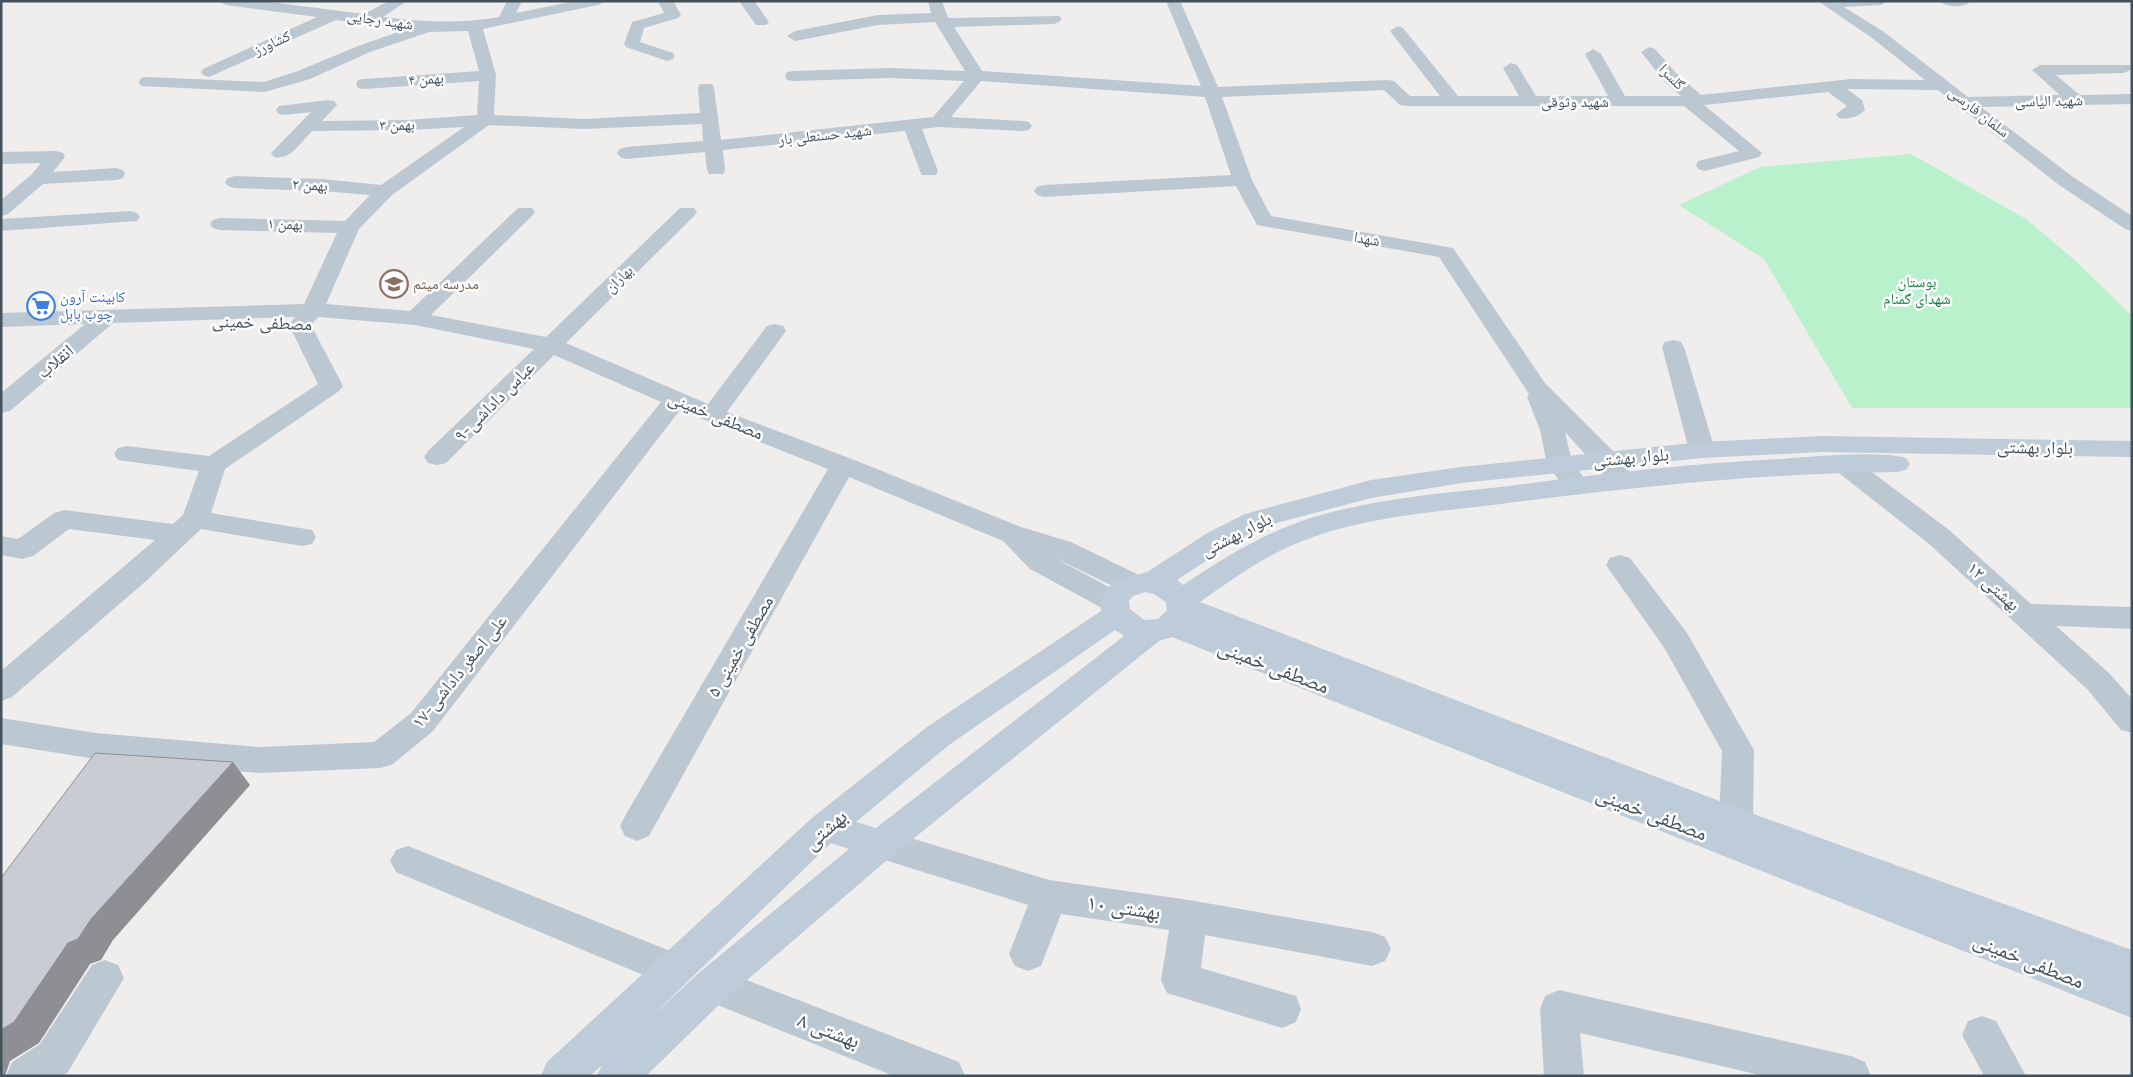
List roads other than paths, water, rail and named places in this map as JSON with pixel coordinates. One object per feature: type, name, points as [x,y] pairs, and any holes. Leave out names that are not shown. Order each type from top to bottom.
[{"type":"main road","name":"بلوار بهشتی","points":[[1129,596],[1220,539],[1255,520],[1301,506],[1371,489],[1560,464],[1702,450],[1822,444],[2132,449]]},
{"type":"main road","points":[[1822,444],[1844,464]]},
{"type":"main road","name":"بلوار بهشتی","points":[[1171,616],[1266,545],[1298,532],[1376,511],[1623,480],[1844,464],[2132,466]]},
{"type":"main road","points":[[1170,589],[1171,616],[1130,627],[1129,596],[1170,589]]},
{"type":"main road","name":"بهشتی","points":[[560,1076],[825,827],[938,736],[1129,596]]},
{"type":"main road","points":[[617,1076],[712,985],[880,844],[1171,616]]},
{"type":"main road","name":"مصطفی خمینی","points":[[1171,616],[2132,968]]},
{"type":"main road","name":"مصطفی خمینی","points":[[1171,616],[2132,1000]]},
{"type":"main road","points":[[825,827],[880,844]]},
{"type":"main road","points":[[672,969],[712,985]]},
{"type":"street","name":"شهید رجایی","points":[[226,1],[427,27],[474,26],[598,1]]},
{"type":"street","points":[[369,18],[400,1]]},
{"type":"street","points":[[505,20],[515,1]]},
{"type":"street","points":[[665,1],[673,16],[637,25],[632,44],[667,56]]},
{"type":"street","points":[[746,1],[761,22]]},
{"type":"street","name":"شهدا","points":[[1174,1],[1212,92],[1242,180],[1264,221],[1446,252],[1536,388],[1606,459],[1623,480]]},
{"type":"street","points":[[1826,2],[1881,1]]},
{"type":"street","points":[[1947,1],[1964,2]]},
{"type":"street","name":"سلمان فارسی","points":[[1826,2],[1878,35],[2066,181],[2132,225]]},
{"type":"street","name":"کشاورز","points":[[209,72],[335,14]]},
{"type":"street","points":[[938,122],[977,76],[940,14]]},
{"type":"street","points":[[796,36],[878,20],[940,14],[1054,19]]},
{"type":"street","points":[[1,689],[136,574],[187,526],[214,465],[331,386],[306,318],[350,227],[385,191],[485,120],[488,75],[474,26]]},
{"type":"street","points":[[146,82],[265,87],[304,76],[364,49],[427,27]]},
{"type":"street","points":[[1398,31],[1453,101]]},
{"type":"street","name":"گلسرا","points":[[1649,52],[1693,101],[1753,153],[1705,165]]},
{"type":"street","points":[[1593,54],[1620,102]]},
{"type":"street","points":[[1511,68],[1531,102]]},
{"type":"street","points":[[2076,100],[2040,70],[2124,68]]},
{"type":"street","name":"شهید وثوقی","points":[[793,76],[890,73],[977,76],[1212,92],[1388,85],[1406,101],[1531,102],[1693,101],[1851,84],[1943,85]]},
{"type":"street","name":"بهمن ۴","points":[[364,84],[488,75]]},
{"type":"street","points":[[1831,86],[1856,104],[1856,110],[1845,114]]},
{"type":"street","points":[[706,88],[716,170]]},
{"type":"street","name":"شهید الیاسی","points":[[1966,102],[2132,99]]},
{"type":"street","points":[[280,153],[310,126],[328,105],[285,110]]},
{"type":"street","name":"بهمن ۳","points":[[310,126],[408,125],[485,120],[584,124],[709,118]]},
{"type":"street","name":"شهید حسنعلی بار","points":[[626,152],[794,139],[938,122],[1023,126]]},
{"type":"street","points":[[911,125],[929,171]]},
{"type":"street","points":[[1,158],[56,157],[34,182],[1,210]]},
{"type":"street","points":[[1,188],[34,182],[116,174]]},
{"type":"street","points":[[1044,191],[1242,180]]},
{"type":"street","name":"بهمن ۲","points":[[235,182],[323,185],[385,191]]},
{"type":"street","points":[[415,318],[524,212]]},
{"type":"street","name":"بهاران","points":[[551,345],[687,212]]},
{"type":"street","points":[[1,224],[130,217]]},
{"type":"street","name":"بهمن ۱","points":[[220,224],[350,227]]},
{"type":"street","name":"مصطفی خمینی","points":[[1,320],[108,316],[415,318],[551,345],[675,400],[843,465],[1011,534],[1040,562],[1129,596]]},
{"type":"street","name":"انقلاب","points":[[1,406],[108,316]]},
{"type":"street","points":[[712,415],[774,331]]},
{"type":"street","name":"عباس داداشی-۹","points":[[437,457],[551,345]]},
{"type":"street","points":[[1673,347],[1702,450]]},
{"type":"street","points":[[1536,388],[1552,430],[1560,464],[1577,486]]},
{"type":"street","name":"علی اصغر داداشی-۱۷","points":[[1,731],[96,746],[260,760],[381,755],[422,722],[675,400]]},
{"type":"street","points":[[127,454],[214,465]]},
{"type":"street","name":"بهشتی ۱۲","points":[[1844,464],[1938,536],[2098,681],[2132,721]]},
{"type":"street","name":"مصطفی خمینی ۵","points":[[637,826],[843,465]]},
{"type":"street","points":[[1,546],[22,549],[64,518],[187,526],[302,537]]},
{"type":"street","points":[[1620,566],[1676,641],[1738,750],[1736,822]]},
{"type":"street","points":[[2024,614],[2132,618]]},
{"type":"street","name":"بهشتی ۱۰","points":[[880,844],[1049,896],[1189,916],[1372,949]]},
{"type":"street","points":[[408,861],[672,969]]},
{"type":"street","points":[[1028,954],[1049,896]]},
{"type":"street","points":[[1189,916],[1180,980],[1282,1009]]},
{"type":"street","points":[[26,1076],[54,1058],[105,978]]},
{"type":"street","name":"بهشتی ۸","points":[[712,985],[944,1076]]},
{"type":"street","points":[[1564,1076],[1559,1010],[1851,1076]]},
{"type":"street","points":[[1982,1036],[2006,1076]]},
{"type":"place","name":"مدرسه میثم","points":[[394,284]]},
{"type":"place","name":"کابینت آرون چوب بابل","points":[[41,306]]},
{"type":"park label","name":"بوستان شهدای گمنام","points":[[1917,290]]}]
